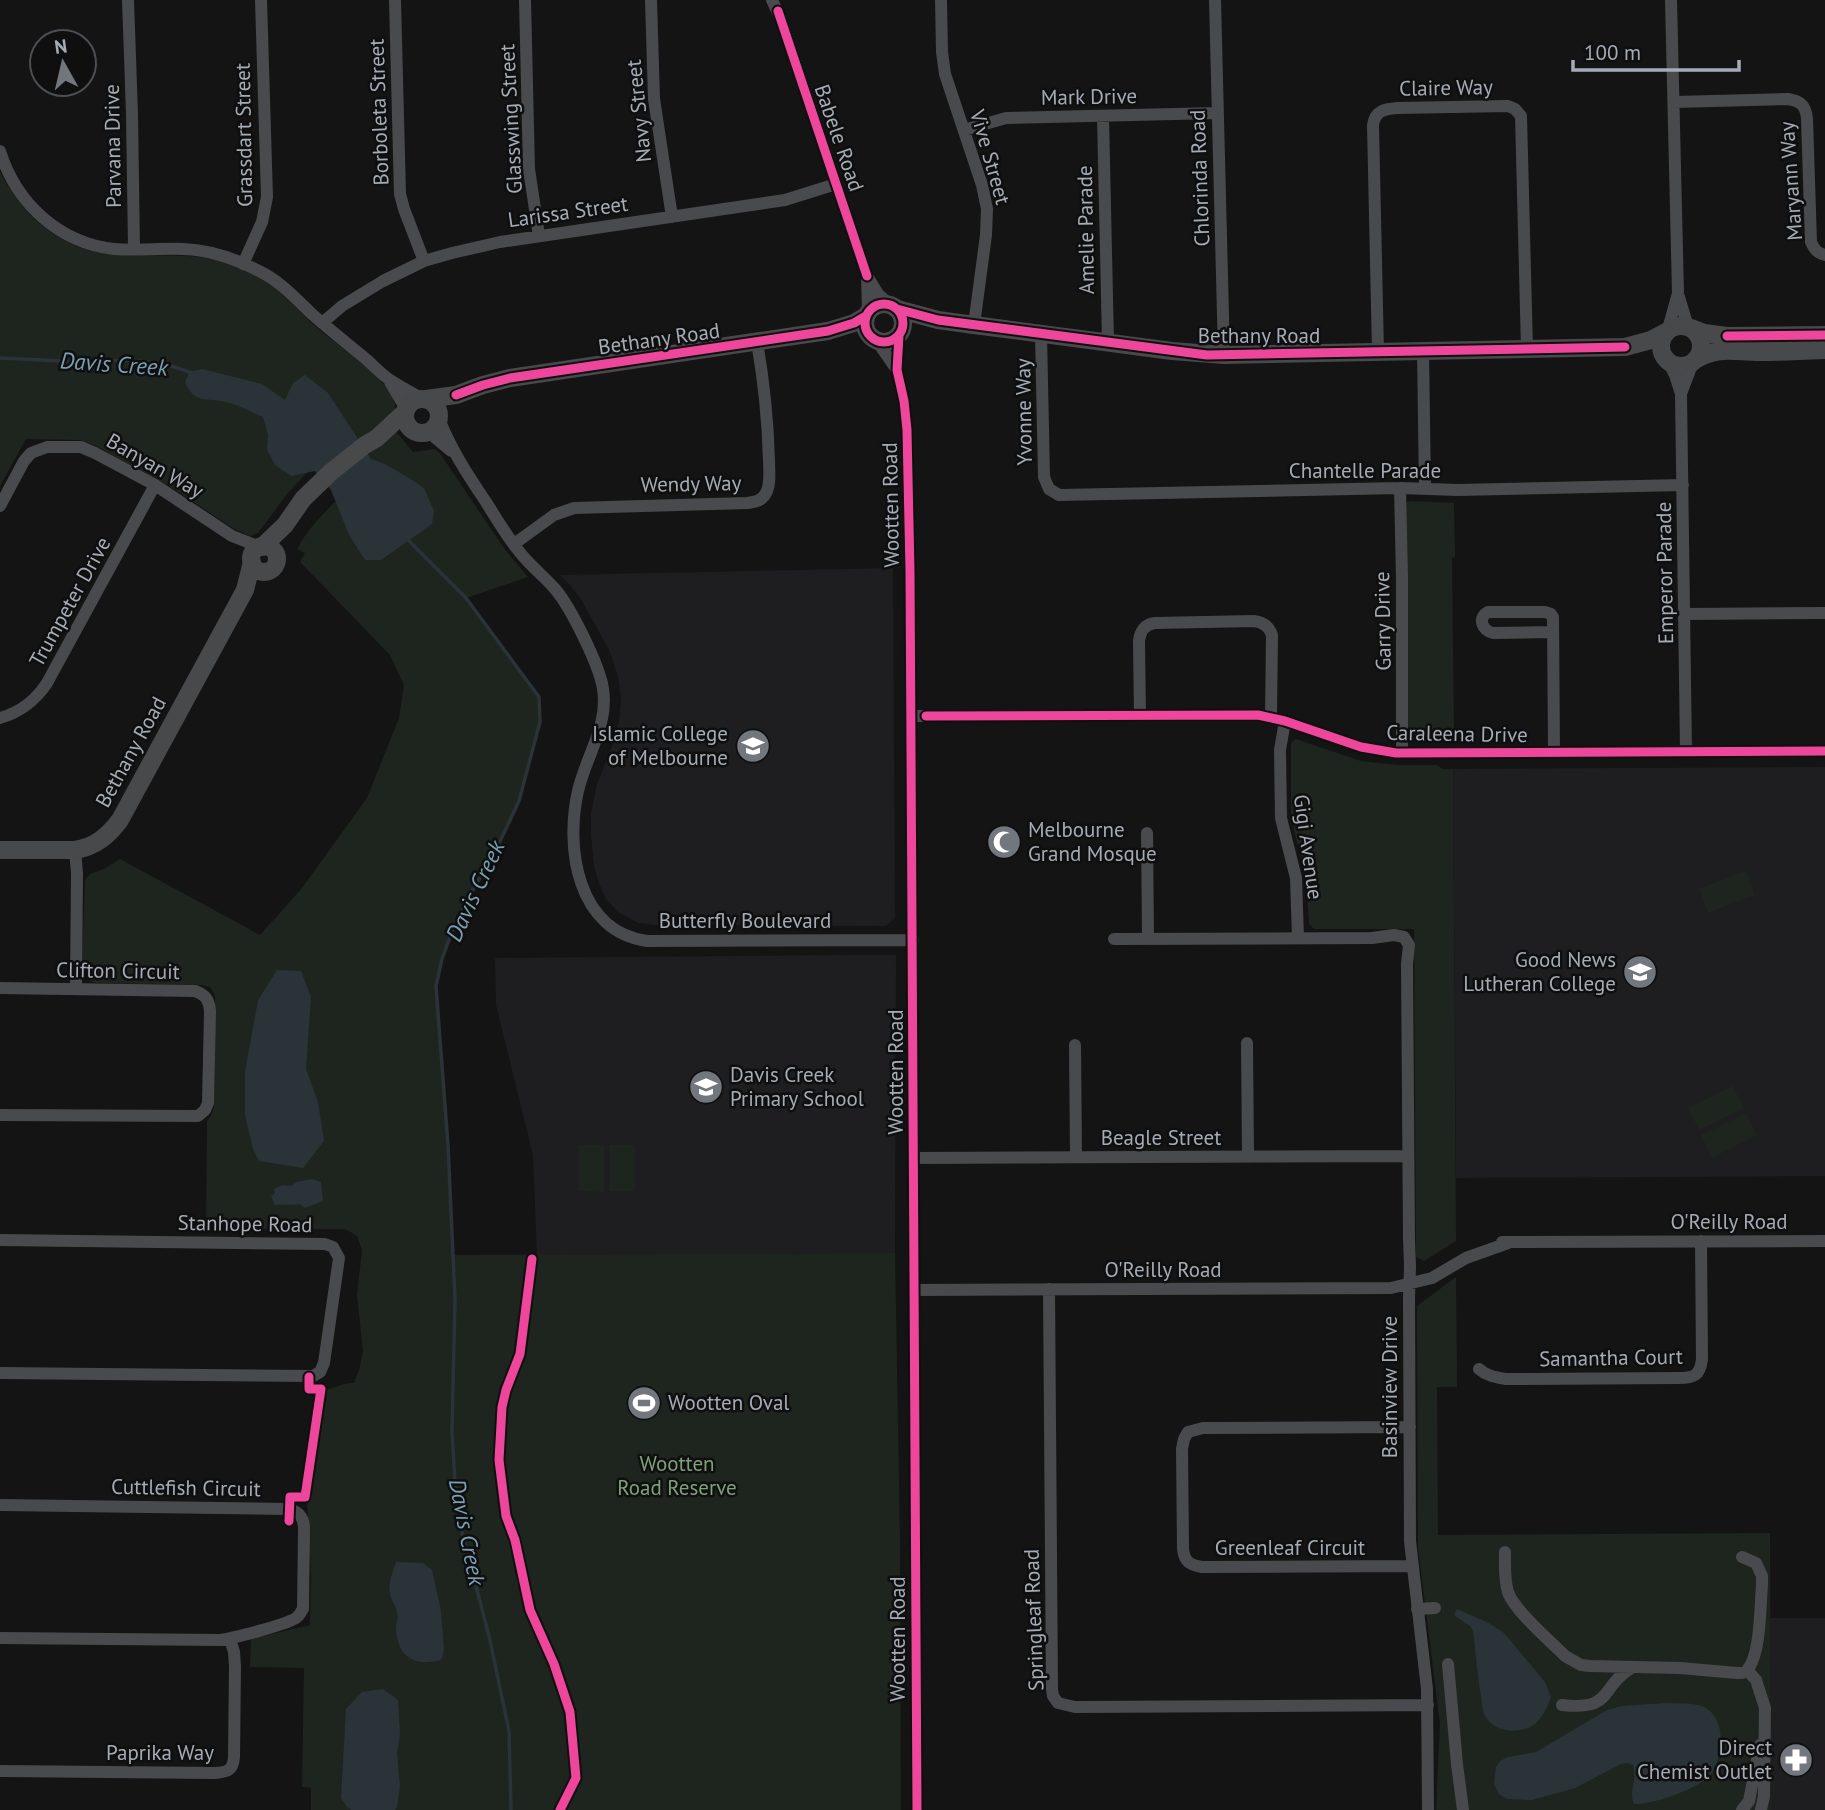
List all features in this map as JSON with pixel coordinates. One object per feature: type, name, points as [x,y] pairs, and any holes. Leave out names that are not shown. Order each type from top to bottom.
[{"type":"street","name":"Parvana Drive","points":[[128,0],[134,249]]},
{"type":"street","name":"Grassdart Street","points":[[243,264],[262,222],[267,197],[261,0]]},
{"type":"street","name":"Borboleta Street","points":[[395,0],[400,194],[424,261]]},
{"type":"street","name":"Glasswing Street","points":[[525,0],[529,169],[539,236]]},
{"type":"street","name":"Navy Street","points":[[650,0],[654,99],[672,217]]},
{"type":"street","name":"Vive Street","points":[[941,0],[944,68],[987,209],[974,325]]},
{"type":"street","name":"Chlorinda Road","points":[[1215,0],[1224,355]]},
{"type":"street","points":[[1671,0],[1678,293],[1660,348],[1666,360],[1677,366],[1683,366],[1712,351],[1825,350]]},
{"type":"street","name":"Babele Road","points":[[776,4],[867,276],[878,294],[893,307]]},
{"type":"street","name":"Maryann Way","points":[[1674,102],[1788,99],[1801,102],[1807,120],[1811,242],[1813,248],[1825,255]]},
{"type":"street","name":"Claire Way","points":[[1378,352],[1373,125],[1377,114],[1382,110],[1410,107],[1508,106],[1515,108],[1521,116],[1527,349]]},
{"type":"street","name":"Mark Drive","points":[[964,130],[1006,118],[1217,113]]},
{"type":"street","name":"Amelie Parade","points":[[1103,116],[1108,342]]},
{"type":"street","points":[[0,151],[15,186],[30,206],[49,223],[70,236],[92,245],[113,248],[198,250],[222,255],[260,271],[287,290],[388,379],[435,405],[430,424]]},
{"type":"street","name":"Larissa Street","points":[[322,323],[370,288],[424,261],[472,247],[785,200],[836,184]]},
{"type":"street","name":"Babele Road","points":[[867,276],[867,315]]},
{"type":"street","points":[[1678,293],[1690,328],[1701,343],[1699,355],[1694,361]]},
{"type":"street","points":[[877,305],[893,307],[902,319],[900,333],[889,342],[874,340],[865,328],[867,315],[877,305]]},
{"type":"street","name":"Bethany Road","points":[[893,307],[938,320],[1190,353],[1224,355],[1625,347],[1651,341],[1667,331]]},
{"type":"street","name":"Bethany Road","points":[[0,850],[75,850],[103,839],[120,820],[262,557],[279,540],[285,525],[303,499],[331,472],[377,438],[412,402],[456,395],[510,378],[828,331],[854,323],[867,315]]},
{"type":"street","name":"Bethany Road","points":[[900,333],[914,325],[938,320]]},
{"type":"street","points":[[1667,331],[1678,326],[1727,337],[1825,335]]},
{"type":"street","name":"Bethany Road","points":[[828,331],[855,334],[874,340]]},
{"type":"street","name":"Wootten Road","points":[[900,333],[897,370],[907,430],[911,571],[916,1810]]},
{"type":"street","name":"Yvonne Way","points":[[1041,334],[1044,477],[1049,489]]},
{"type":"street","name":"Wootten Road","points":[[874,340],[897,370]]},
{"type":"street","name":"Wendy Way","points":[[514,544],[554,515],[574,508],[747,503],[763,498],[769,481],[768,437],[757,342]]},
{"type":"street","name":"Bethany Road","points":[[1625,347],[1666,360]]},
{"type":"street","points":[[1423,351],[1425,489]]},
{"type":"street","name":"Emperor Parade","points":[[1666,360],[1675,375],[1681,394],[1686,751]]},
{"type":"street","name":"Emperor Parade","points":[[1681,394],[1694,361]]},
{"type":"street","points":[[388,379],[406,410],[407,422],[430,424]]},
{"type":"street","points":[[430,424],[456,395]]},
{"type":"street","name":"Bethany Road","points":[[377,438],[430,424]]},
{"type":"street","name":"Butterfly Boulevard","points":[[430,424],[454,454],[528,563],[562,598],[602,682],[603,715],[578,793],[574,835],[576,859],[584,890],[602,919],[628,936],[655,942],[913,940]]},
{"type":"street","name":"Banyan Way","points":[[0,506],[27,457],[36,450],[47,447],[74,446],[87,449],[155,485],[262,557]]},
{"type":"street","name":"Trumpeter Drive","points":[[0,718],[26,707],[35,700],[47,683],[155,485]]},
{"type":"street","name":"Chantelle Parade","points":[[1049,489],[1064,496],[1683,485]]},
{"type":"street","name":"Garry Drive","points":[[1400,488],[1402,753]]},
{"type":"street","points":[[1553,632],[1493,633],[1484,629],[1482,619],[1488,612],[1545,612],[1553,617],[1554,752]]},
{"type":"street","points":[[1685,614],[1825,613]]},
{"type":"street","points":[[1140,716],[1139,641],[1145,628],[1155,623],[1254,621],[1266,625],[1272,635],[1271,717]]},
{"type":"street","name":"Caraleena Drive","points":[[911,716],[1258,715],[1285,721],[1361,747],[1402,753],[1825,751]]},
{"type":"street","name":"Gigi Avenue","points":[[1285,721],[1280,750],[1281,818],[1296,878],[1298,938]]},
{"type":"street","points":[[1147,833],[1148,939]]},
{"type":"street","points":[[75,850],[76,989]]},
{"type":"street","name":"Basinview Drive","points":[[1114,939],[1371,938],[1391,941],[1403,951],[1407,964],[1411,1284],[1410,1541],[1428,1705],[1428,1810]]},
{"type":"street","name":"Clifton Circuit","points":[[0,988],[195,991],[207,998],[210,1011],[208,1097],[202,1114],[194,1117],[0,1115]]},
{"type":"street","points":[[1247,1043],[1248,1157]]},
{"type":"street","points":[[1075,1045],[1076,1157]]},
{"type":"street","name":"Beagle Street","points":[[914,1158],[1408,1156]]},
{"type":"street","name":"Stanhope Road","points":[[0,1240],[325,1244],[332,1247],[339,1258],[324,1363],[320,1372],[313,1376],[0,1373]]},
{"type":"street","name":"Samantha Court","points":[[1479,1368],[1493,1377],[1506,1379],[1689,1378],[1696,1375],[1701,1369],[1703,1359],[1701,1241]]},
{"type":"street","name":"O'Reilly Road","points":[[914,1290],[1381,1288],[1411,1284],[1465,1249],[1487,1243],[1825,1241]]},
{"type":"street","name":"Springleaf Road","points":[[1049,1289],[1052,1689],[1058,1703],[1066,1707],[1428,1705]]},
{"type":"street","name":"Greenleaf Circuit","points":[[1410,1427],[1203,1429],[1188,1432],[1182,1449],[1183,1548],[1185,1560],[1202,1567],[1412,1566]]},
{"type":"street","name":"Cuttlefish Circuit","points":[[0,1505],[289,1509],[298,1512],[303,1519],[304,1529],[303,1609],[299,1615],[288,1621],[230,1639],[0,1638]]},
{"type":"street","points":[[1505,1552],[1509,1596],[1565,1656],[1581,1665],[1680,1668],[1737,1674],[1747,1670],[1755,1655],[1762,1576],[1756,1563],[1742,1557]]},
{"type":"street","points":[[1417,1609],[1435,1608]]},
{"type":"street","name":"Paprika Way","points":[[0,1770],[227,1772],[234,1757],[235,1666],[230,1639]]},
{"type":"street","points":[[1448,1664],[1463,1810]]},
{"type":"street","points":[[1562,1705],[1581,1707],[1595,1703],[1633,1667]]},
{"type":"street","points":[[1747,1670],[1759,1686],[1766,1714],[1764,1796],[1761,1810]]},
{"type":"street","points":[[1742,1810],[1749,1801],[1752,1789],[1766,1714]]},
{"type":"shaded area","points":[[202,369],[262,384],[285,400],[293,383],[305,375],[328,393],[371,459],[385,464],[424,488],[434,511],[432,524],[381,560],[365,560],[349,535],[331,490],[315,471],[291,476],[275,465],[267,450],[268,435],[263,417],[231,403],[202,399],[193,394],[185,382],[190,372]]},
{"type":"shaded area","name":"Islamic College of Melbourne","points":[[893,568],[895,918],[886,926],[657,925],[638,923],[618,912],[606,899],[598,881],[594,865],[591,814],[597,784],[619,721],[621,700],[618,676],[609,650],[582,601],[560,575]]},
{"type":"shaded area","name":"Good News Lutheran College","points":[[1825,767],[1825,1176],[1456,1178],[1453,769]]},
{"type":"shaded area","name":"Davis Creek Primary School","points":[[896,955],[895,1253],[537,1255],[533,1155],[496,1005],[495,958]]},
{"type":"shaded area","points":[[277,970],[301,971],[311,997],[306,1069],[318,1102],[324,1141],[303,1168],[259,1161],[253,1149],[245,1115],[245,1072],[258,1000]]},
{"type":"shaded area","points":[[312,1179],[321,1182],[323,1201],[305,1208],[299,1204],[275,1205],[271,1196],[275,1193],[274,1189]]},
{"type":"shaded area","points":[[396,1562],[423,1563],[432,1570],[441,1611],[444,1650],[441,1660],[415,1661],[400,1646],[396,1627],[398,1616],[390,1595],[390,1581]]},
{"type":"shaded area","points":[[1457,1609],[1504,1633],[1545,1682],[1551,1697],[1543,1714],[1532,1726],[1520,1730],[1505,1730],[1496,1727],[1486,1717],[1482,1707],[1473,1631],[1454,1615]]},
{"type":"shaded area","points":[[1770,1618],[1825,1618],[1825,1810],[1771,1810]]},
{"type":"shaded area","points":[[383,1689],[398,1700],[400,1734],[397,1753],[400,1787],[397,1807],[395,1810],[352,1810],[341,1798],[346,1709],[362,1692]]},
{"type":"shaded area","points":[[1666,1703],[1700,1705],[1717,1720],[1721,1739],[1718,1759],[1710,1775],[1696,1786],[1663,1799],[1634,1804],[1634,1771],[1633,1765],[1628,1763],[1575,1788],[1532,1800],[1507,1799],[1499,1794],[1494,1784],[1496,1767],[1500,1761],[1536,1752],[1607,1710],[1622,1706]]},
{"type":"green space","name":"Wootten Road Reserve","points":[[0,172],[14,195],[40,224],[74,245],[110,254],[203,257],[239,268],[276,289],[316,327],[383,383],[395,404],[389,423],[413,452],[435,449],[441,455],[506,551],[528,577],[466,598],[539,697],[540,722],[519,801],[453,929],[436,986],[453,1255],[895,1253],[901,1810],[311,1810],[311,1788],[302,1787],[304,1668],[250,1667],[251,1639],[310,1625],[311,1575],[307,1496],[320,1390],[354,1383],[359,1370],[363,1351],[357,1295],[362,1250],[357,1236],[341,1229],[206,1229],[207,1121],[214,1107],[215,995],[210,987],[202,985],[98,983],[87,978],[82,967],[85,880],[90,874],[120,859],[260,935],[302,888],[367,798],[399,718],[404,685],[390,655],[300,562],[305,553],[297,549],[317,520],[359,480],[313,466],[287,494],[258,533],[250,536],[234,529],[171,487],[96,446],[79,440],[26,439],[0,486]]},
{"type":"green space","points":[[1407,502],[1454,503],[1454,734],[1444,734],[1433,739],[1408,739],[1407,735],[1406,506]]},
{"type":"green space","points":[[1296,739],[1361,761],[1437,765],[1442,769],[1453,769],[1456,1241],[1424,1261],[1416,1257],[1414,929],[1314,929],[1309,924],[1306,873],[1291,813],[1291,743]]},
{"type":"green space","points":[[1746,871],[1755,895],[1708,913],[1699,889]]},
{"type":"green space","points":[[1733,1086],[1744,1108],[1699,1130],[1688,1108]]},
{"type":"green space","points":[[1746,1113],[1757,1135],[1712,1158],[1701,1135]]},
{"type":"green space","points":[[579,1145],[604,1145],[604,1192],[579,1191]]},
{"type":"green space","points":[[610,1145],[635,1145],[635,1191],[610,1191]]},
{"type":"green space","points":[[1456,1277],[1457,1387],[1437,1387],[1438,1535],[1770,1533],[1771,1810],[1436,1810],[1440,1723],[1418,1548],[1417,1306]]},
{"type":"waterway","name":"Davis Creek","points":[[0,358],[84,362],[130,360],[166,364],[192,373]]},
{"type":"waterway","name":"Davis Creek","points":[[407,539],[466,598],[539,697],[540,722],[519,801],[453,929],[436,986],[448,1145],[455,1299],[452,1430],[455,1484],[462,1532],[489,1636],[509,1731],[511,1810]]},
{"type":"cycle path","points":[[778,11],[867,276]]},
{"type":"cycle path","points":[[884,304],[897,310],[903,323],[897,336],[884,342],[871,336],[865,323],[871,310],[884,304]]},
{"type":"cycle path","points":[[897,309],[938,320],[1207,355],[1625,347]]},
{"type":"cycle path","points":[[456,395],[510,378],[828,331],[854,323],[866,316]]},
{"type":"cycle path","points":[[899,335],[897,370],[907,430],[910,571],[917,1810]]},
{"type":"cycle path","points":[[1727,336],[1825,335]]},
{"type":"cycle path","points":[[926,716],[1258,715],[1285,721],[1361,747],[1396,753],[1825,751]]},
{"type":"cycle path","points":[[532,1259],[520,1354],[502,1407],[499,1460],[506,1516],[515,1540],[530,1610],[554,1664],[570,1712],[576,1778],[560,1810]]},
{"type":"cycle path","points":[[289,1521],[290,1497],[305,1497],[321,1389],[309,1389],[309,1377]]},
{"type":"place","name":"Islamic College of Melbourne","points":[[753,746]]},
{"type":"place","name":"Melbourne Grand Mosque","points":[[1004,842]]},
{"type":"place","name":"Good News Lutheran College","points":[[1640,972]]},
{"type":"place","name":"Davis Creek Primary School","points":[[706,1087]]},
{"type":"place","name":"Wootten Oval","points":[[644,1403]]},
{"type":"place","name":"Direct Chemist Outlet","points":[[1796,1760]]}]
